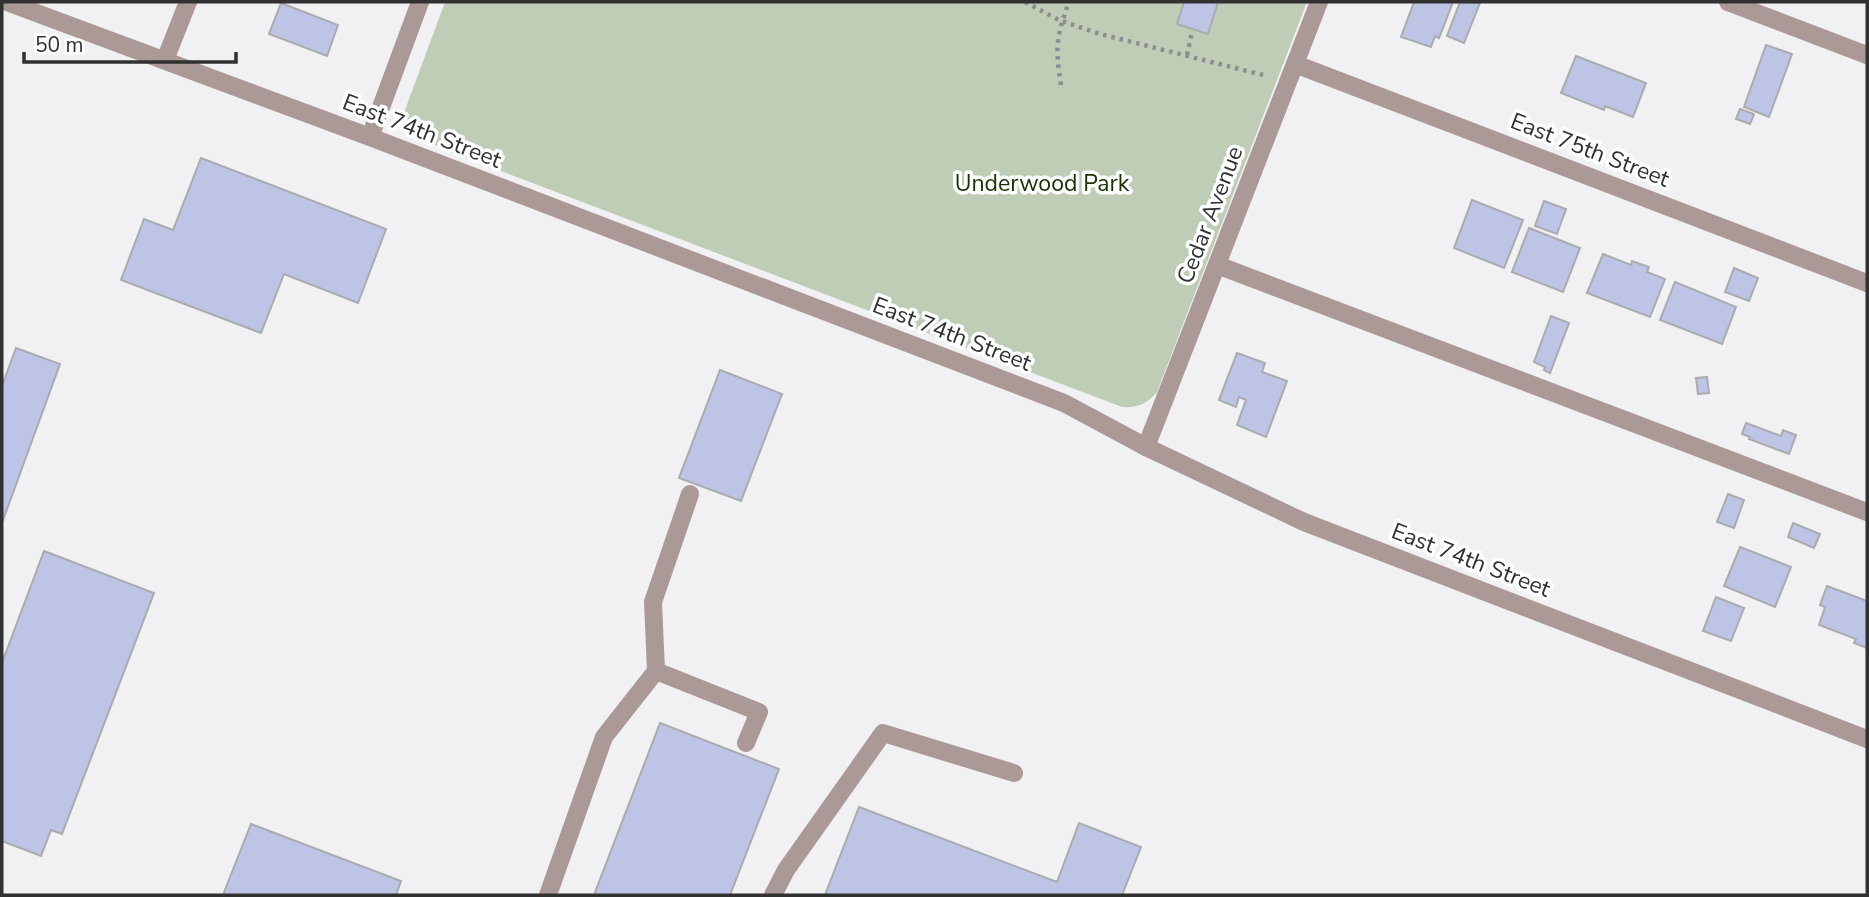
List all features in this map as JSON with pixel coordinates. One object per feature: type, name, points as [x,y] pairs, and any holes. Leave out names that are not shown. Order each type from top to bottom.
[{"type":"street","name":"East 74th Street","points":[[7,2],[370,136],[1065,404],[1146,447],[1304,522],[1867,739]]},
{"type":"street","points":[[165,60],[188,2]]},
{"type":"street","points":[[370,136],[420,2]]},
{"type":"street","name":"Cedar Avenue","points":[[1146,447],[1319,2]]},
{"type":"street","points":[[1728,2],[1867,55]]},
{"type":"street","name":"East 75th Street","points":[[1295,64],[1867,283]]},
{"type":"street","points":[[1217,265],[1867,512]]},
{"type":"street","points":[[548,895],[604,737],[656,671],[653,602],[690,494]]},
{"type":"street","points":[[656,671],[759,712],[746,743]]},
{"type":"street","points":[[774,895],[786,870],[883,733],[1014,773]]},
{"type":"path","points":[[1025,2],[1062,21],[1100,34],[1288,81]]},
{"type":"path","points":[[1061,85],[1056,56],[1058,33],[1069,2]]},
{"type":"path","points":[[1187,55],[1192,32]]},
{"type":"green space","name":"Underwood Park","points":[[445,2],[1307,2],[1157,392],[1137,406],[1122,407],[448,151],[426,140],[410,126],[405,110]]},
{"type":"building","points":[[1184,2],[1218,2],[1208,34],[1177,24]]},
{"type":"building","points":[[1414,2],[1453,2],[1439,38],[1435,36],[1431,47],[1401,37]]},
{"type":"building","points":[[1460,2],[1480,3],[1464,43],[1447,36]]},
{"type":"building","points":[[281,3],[338,25],[327,56],[269,34]]},
{"type":"building","points":[[1766,45],[1792,54],[1769,117],[1744,107]]},
{"type":"building","points":[[1576,56],[1646,83],[1633,117],[1605,106],[1604,110],[1561,93]]},
{"type":"building","points":[[1740,109],[1754,114],[1750,124],[1736,119]]},
{"type":"building","points":[[201,158],[386,229],[358,303],[284,274],[261,333],[121,280],[144,219],[173,230]]},
{"type":"building","points":[[1472,200],[1523,220],[1504,268],[1454,248]]},
{"type":"building","points":[[1544,201],[1566,209],[1557,234],[1535,226]]},
{"type":"building","points":[[1529,228],[1580,248],[1563,292],[1512,272]]},
{"type":"building","points":[[1603,254],[1631,265],[1632,261],[1649,267],[1647,272],[1665,279],[1650,317],[1587,293]]},
{"type":"building","points":[[1734,268],[1758,278],[1749,301],[1725,292]]},
{"type":"building","points":[[1675,282],[1736,307],[1722,344],[1660,320]]},
{"type":"building","points":[[1551,316],[1569,323],[1550,373],[1544,370],[1545,367],[1534,362]]},
{"type":"building","points":[[16,348],[60,364],[2,523],[2,386]]},
{"type":"building","points":[[1237,353],[1265,363],[1262,372],[1287,381],[1266,437],[1237,425],[1246,400],[1239,397],[1236,407],[1219,400]]},
{"type":"building","points":[[720,370],[782,394],[741,501],[679,478]]},
{"type":"building","points":[[1707,377],[1709,393],[1698,394],[1696,378]]},
{"type":"building","points":[[1746,423],[1781,436],[1783,430],[1796,435],[1789,454],[1742,434]]},
{"type":"building","points":[[1728,494],[1744,500],[1734,528],[1717,522]]},
{"type":"building","points":[[1793,523],[1820,534],[1814,548],[1788,537]]},
{"type":"building","points":[[1740,547],[1791,567],[1775,607],[1724,586]]},
{"type":"building","points":[[44,551],[154,593],[62,834],[51,830],[41,856],[2,841],[2,663]]},
{"type":"building","points":[[1827,586],[1867,601],[1867,648],[1854,643],[1856,639],[1819,625],[1825,607],[1820,605]]},
{"type":"building","points":[[1716,597],[1744,608],[1731,641],[1703,631]]},
{"type":"building","points":[[660,723],[779,769],[730,895],[594,895]]},
{"type":"building","points":[[859,807],[1057,882],[1079,823],[1141,847],[1122,895],[825,895]]},
{"type":"building","points":[[251,824],[401,881],[396,895],[223,895]]}]
